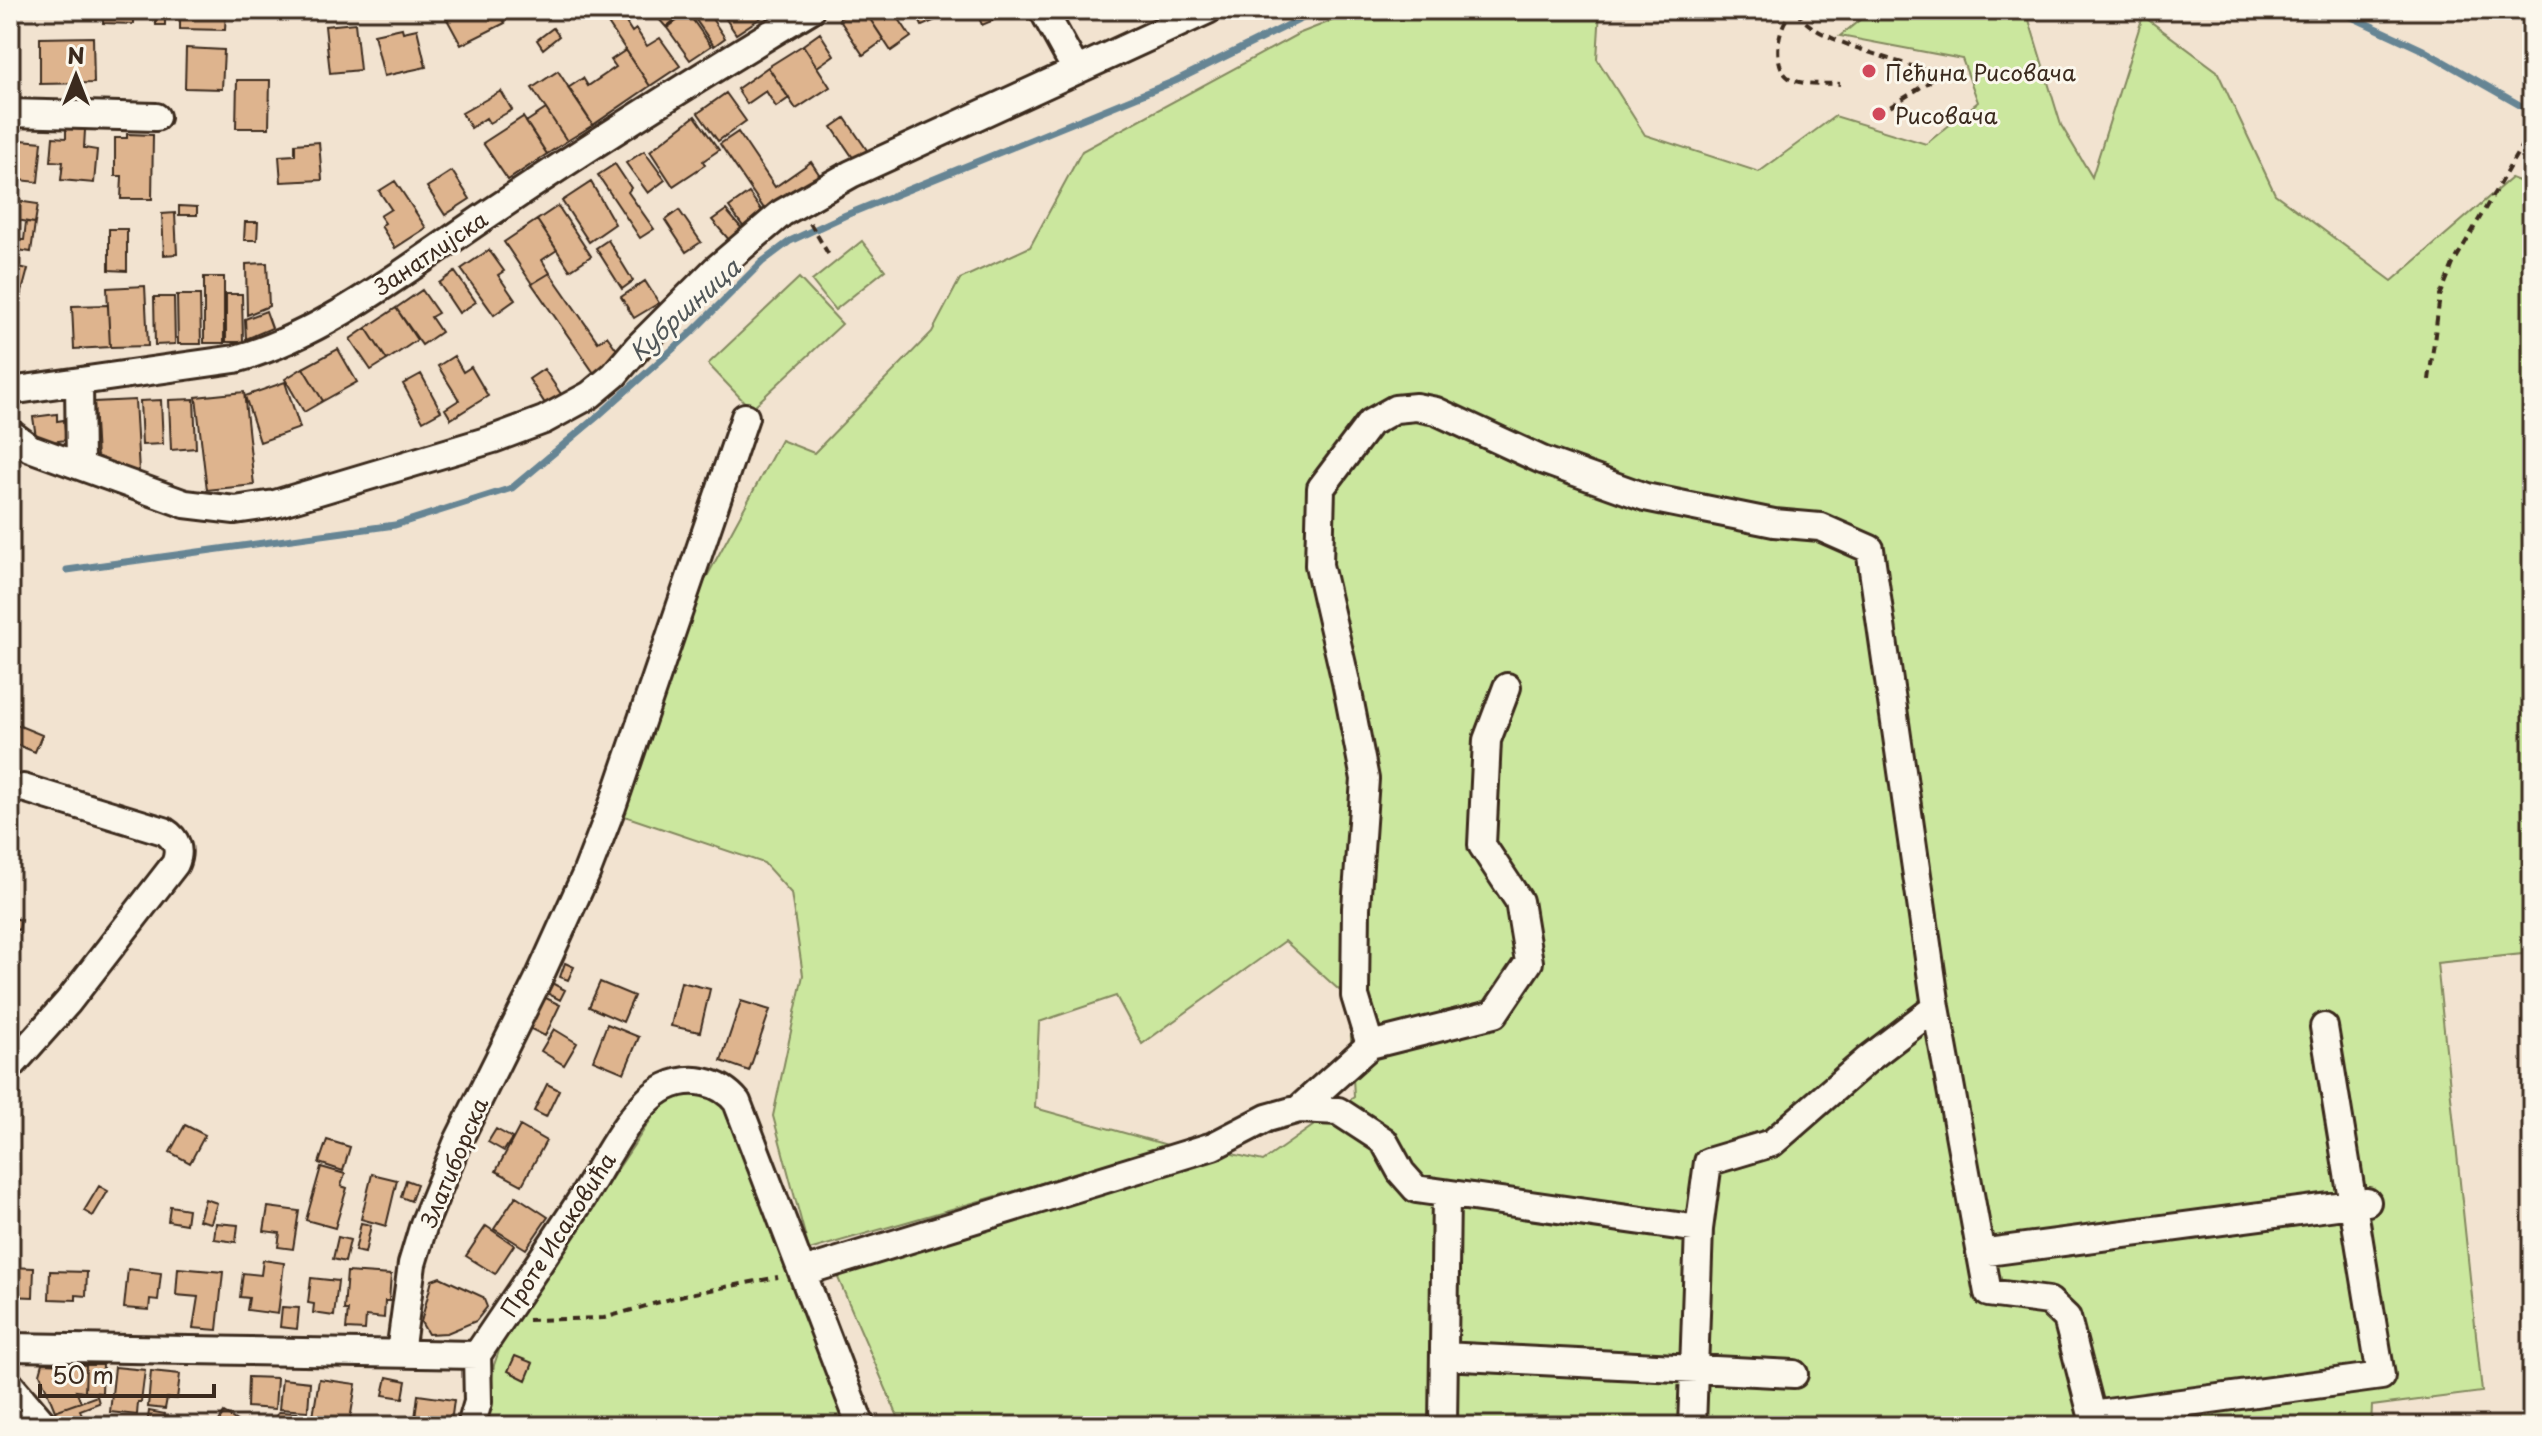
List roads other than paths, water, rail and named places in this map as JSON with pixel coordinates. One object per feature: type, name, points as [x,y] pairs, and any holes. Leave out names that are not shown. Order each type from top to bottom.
[{"type":"street","name":"Занатлијска","points":[[10,391],[235,359],[265,351],[303,334],[397,277],[678,90],[810,10]]},
{"type":"street","points":[[1043,10],[1076,70]]},
{"type":"street","points":[[10,433],[30,448],[185,504],[235,510],[275,504],[493,439],[544,420],[590,395],[614,375],[715,270],[782,213],[851,174],[1208,10]]},
{"type":"street","points":[[10,113],[156,117]]},
{"type":"street","points":[[79,382],[80,466]]},
{"type":"street","points":[[1370,1045],[1355,996],[1356,908],[1365,779],[1319,565],[1321,488],[1370,423],[1395,409],[1416,407],[1436,411],[1542,460],[1645,497],[1774,523],[1820,527],[1870,549],[1936,1007],[1988,1293],[2049,1301],[2067,1318],[2092,1415],[2381,1376],[2360,1203],[2324,1027]]},
{"type":"street","name":"Златиборска","points":[[400,1353],[412,1264],[424,1224],[458,1141],[538,980],[586,874],[612,807],[745,417]]},
{"type":"street","points":[[1299,1109],[1370,1045],[1494,1014],[1529,962],[1519,901],[1482,845],[1487,740],[1507,687]]},
{"type":"street","points":[[10,1067],[68,1002],[146,902],[175,864],[178,850],[174,838],[164,831],[23,788]]},
{"type":"street","points":[[1692,1426],[1699,1229],[1708,1162],[1772,1143],[1867,1060],[1936,1007]]},
{"type":"street","name":"Проте Исаковића","points":[[477,1355],[634,1115],[664,1087],[688,1080],[707,1081],[731,1094],[737,1102],[861,1426]]},
{"type":"street","points":[[803,1272],[1213,1146],[1267,1118],[1299,1109],[1338,1111],[1384,1141],[1401,1172],[1416,1189],[1699,1229]]},
{"type":"street","points":[[1443,1426],[1446,1194]]},
{"type":"street","points":[[1980,1253],[2360,1203]]},
{"type":"street","points":[[10,1347],[477,1355],[478,1402],[471,1426]]},
{"type":"street","points":[[1444,1356],[1794,1374]]},
{"type":"street","points":[[10,1385],[45,1426]]},
{"type":"waterway","name":"Кубршница","points":[[67,570],[395,525],[512,488],[599,415],[692,332],[762,262],[790,241],[846,215],[1175,81],[1319,10]]},
{"type":"waterway","name":"Кубршница","points":[[2337,10],[2423,50],[2532,112]]},
{"type":"place","name":"Пећина Рисовача","points":[[1869,71]]},
{"type":"place","name":"Рисовача","points":[[1879,114]]}]
